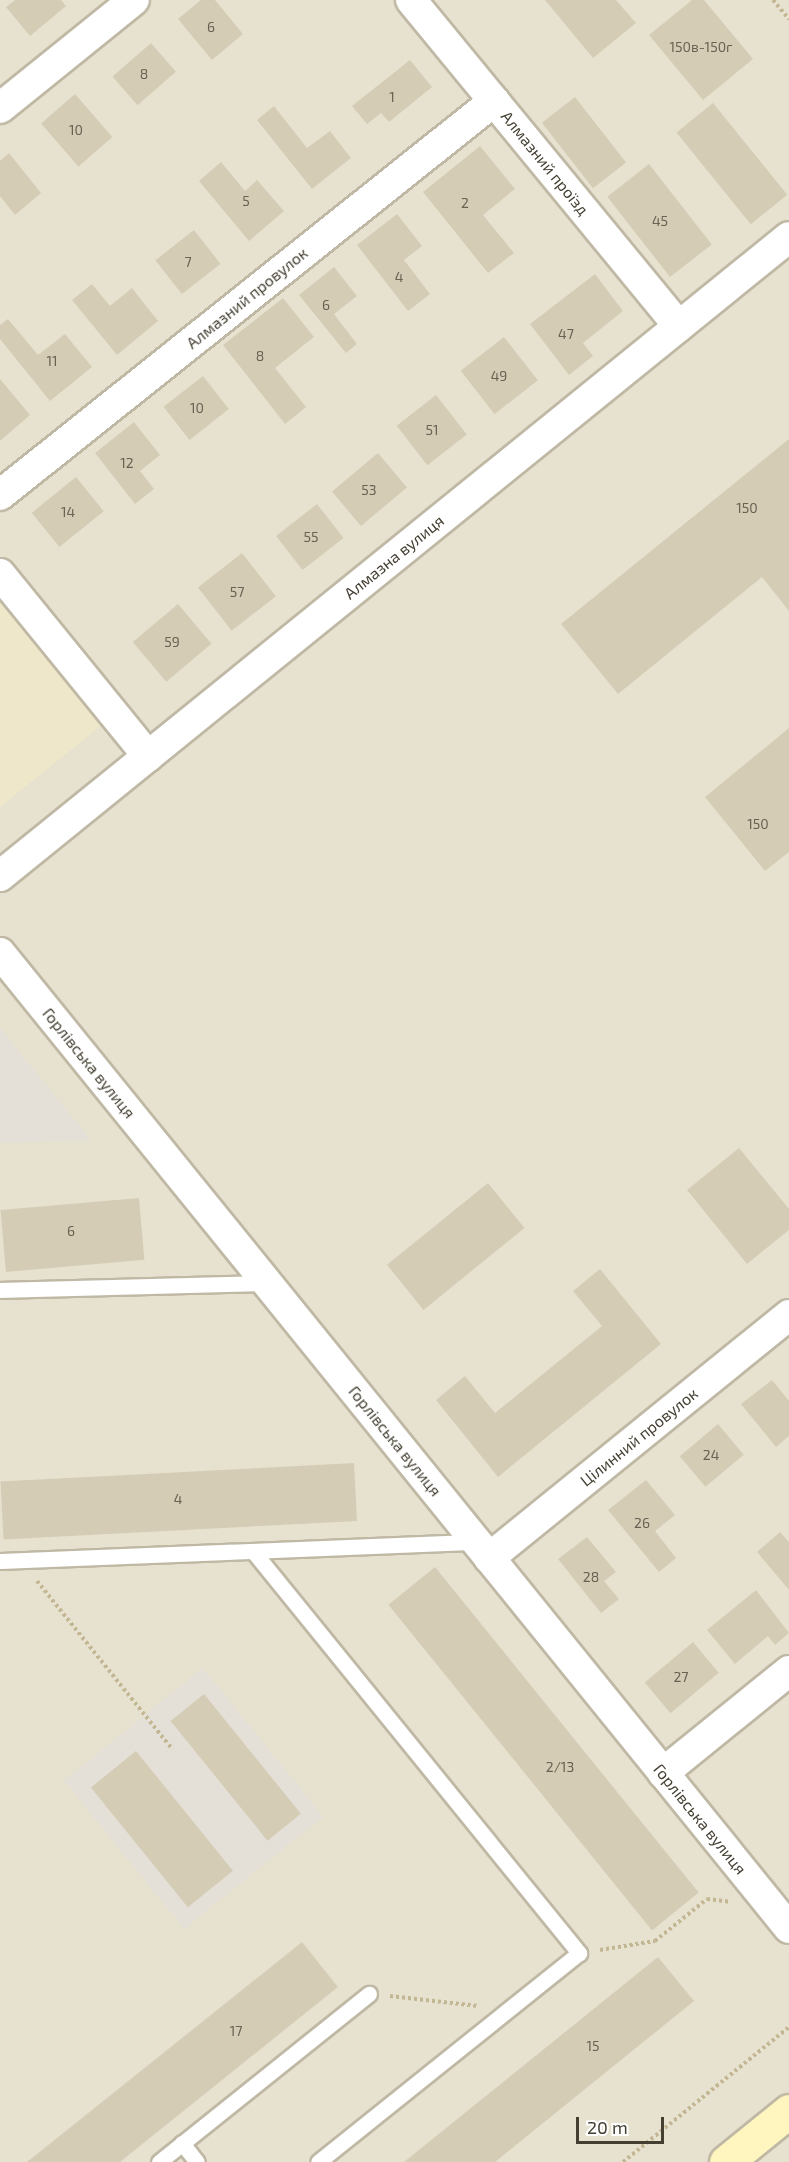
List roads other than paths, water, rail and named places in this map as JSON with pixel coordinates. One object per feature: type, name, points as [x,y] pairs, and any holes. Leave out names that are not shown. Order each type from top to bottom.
[{"type":"street","points":[[0,108],[134,0]]},
{"type":"street","name":"Алмазний проїзд","points":[[411,0],[679,326]]},
{"type":"street","name":"Алмазний провулок","points":[[0,495],[494,101]]},
{"type":"street","name":"Алмазна вулиця","points":[[0,876],[789,237]]},
{"type":"street","points":[[0,574],[148,756]]},
{"type":"street","name":"Горлівська вулиця","points":[[0,953],[789,1928]]},
{"type":"street","name":"Цілинний провулок","points":[[483,1550],[789,1315]]},
{"type":"street","points":[[663,1773],[789,1671]]},
{"type":"street","points":[[726,2162],[789,2110]]},
{"type":"lane","points":[[0,1290],[267,1283]]},
{"type":"lane","points":[[0,1561],[254,1551],[483,1550]]},
{"type":"lane","points":[[254,1551],[579,1953],[318,2162]]},
{"type":"lane","points":[[159,2162],[369,1994]]},
{"type":"lane","points":[[182,2143],[197,2162]]}]
